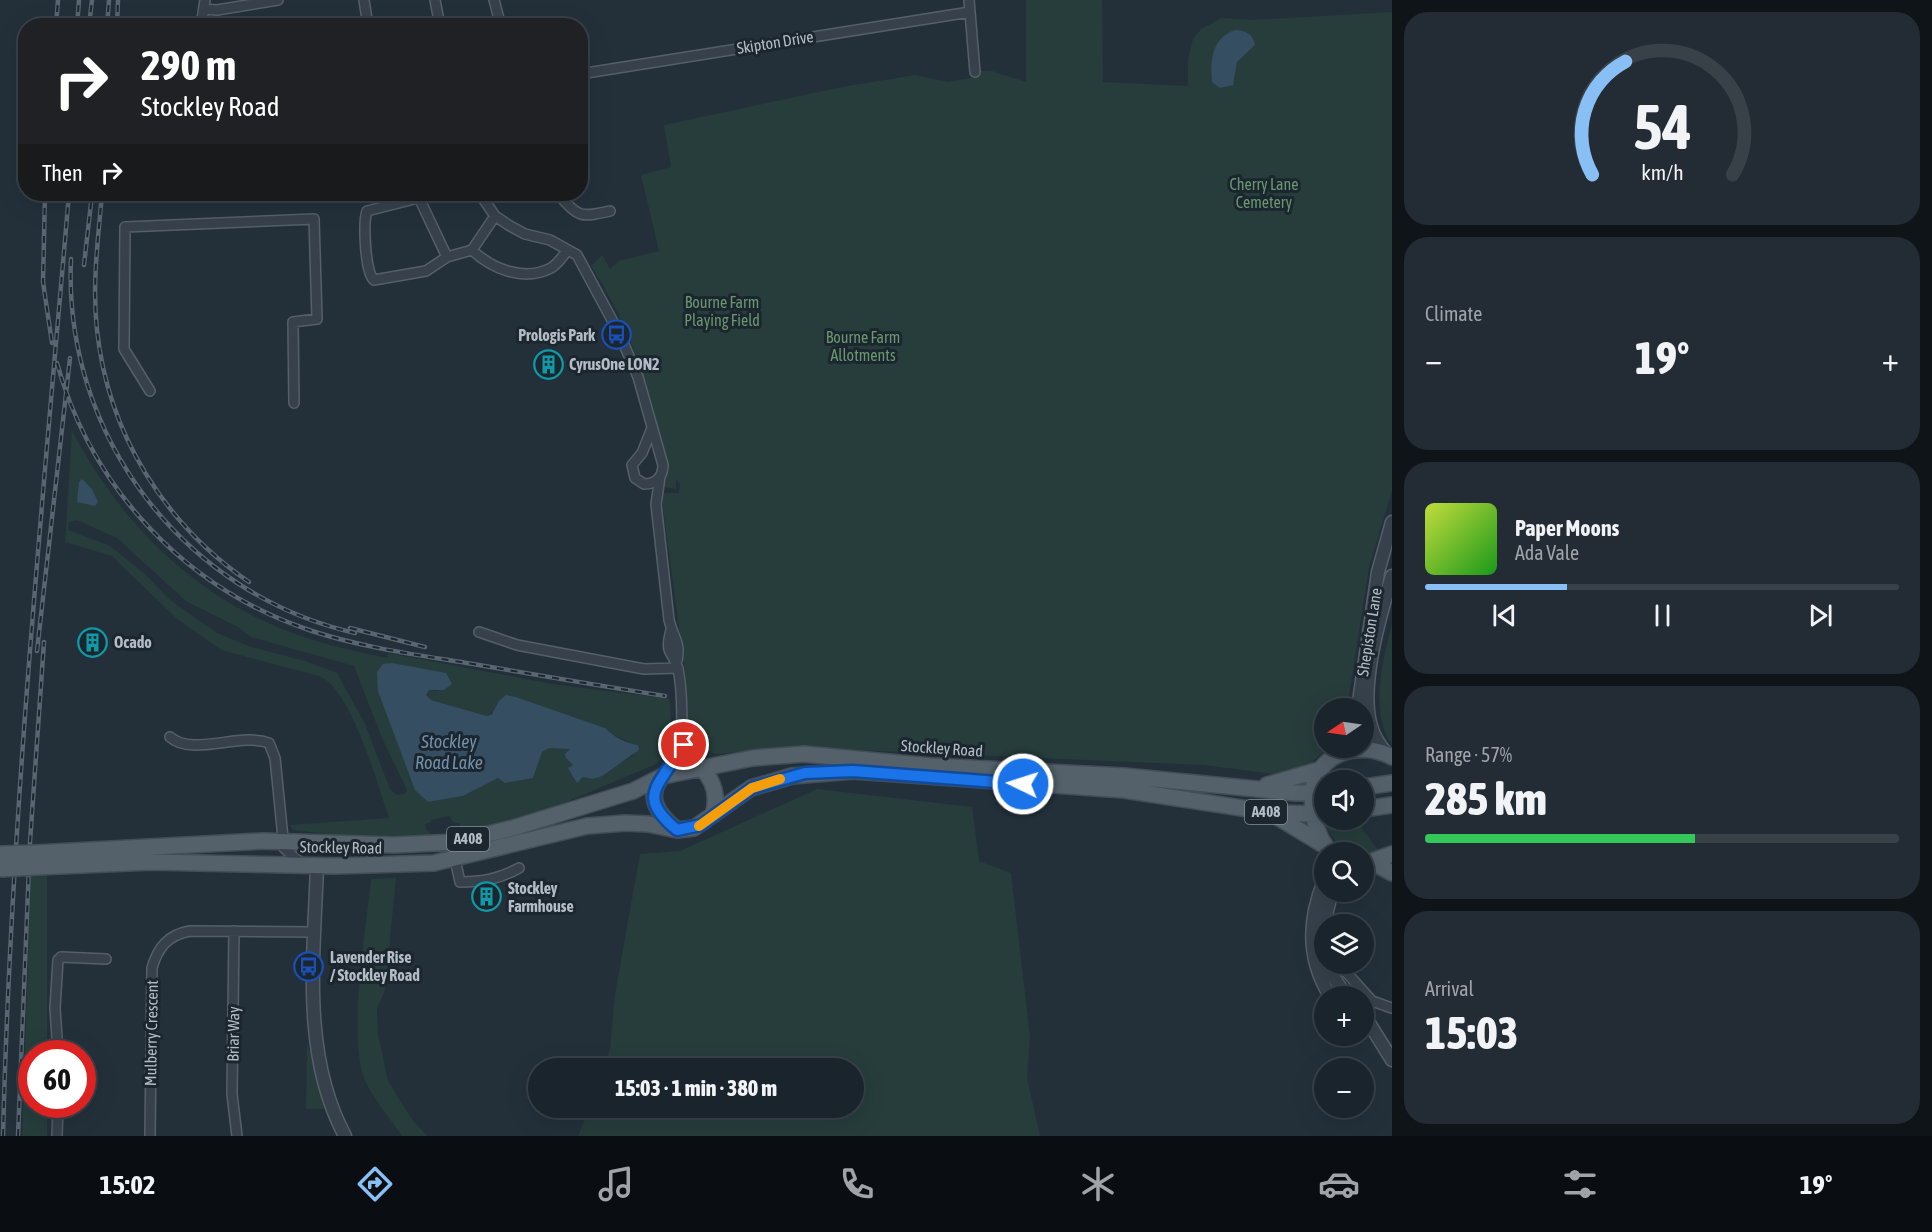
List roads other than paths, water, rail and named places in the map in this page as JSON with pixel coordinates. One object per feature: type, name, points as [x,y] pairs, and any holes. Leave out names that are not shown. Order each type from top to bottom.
[{"type":"main road","name":"A408","points":[[1374,753],[1390,756]]},
{"type":"main road","name":"Stockley Road","points":[[0,869],[37,860],[282,841],[394,845],[455,842],[513,828],[633,791],[663,776],[753,758],[804,754],[931,766],[1124,776],[1314,793]]},
{"type":"main road","name":"A408","points":[[1252,788],[1302,777],[1322,769],[1332,758]]},
{"type":"main road","points":[[701,768],[712,783],[715,793],[713,815]]},
{"type":"main road","name":"Stockley Road","points":[[0,854],[37,860],[405,866],[455,859],[587,826],[648,824],[677,830],[694,828],[752,788],[778,779],[820,771],[853,771],[1124,790],[1260,811],[1314,814]]},
{"type":"main road","points":[[663,776],[655,791],[655,805],[659,814],[677,830]]},
{"type":"main road","points":[[1374,786],[1392,783]]},
{"type":"main road","points":[[1374,808],[1392,805]]},
{"type":"main road","name":"A408","points":[[1260,811],[1292,823],[1317,842]]},
{"type":"main road","points":[[1374,860],[1392,854]]},
{"type":"main road","points":[[1374,866],[1392,873]]},
{"type":"street","points":[[205,4],[217,10],[278,0]]},
{"type":"street","points":[[364,0],[367,18]]},
{"type":"street","points":[[435,0],[438,18]]},
{"type":"street","points":[[494,0],[499,18]]},
{"type":"street","points":[[969,0],[975,72]]},
{"type":"street","name":"Skipton Drive","points":[[588,73],[970,12]]},
{"type":"street","points":[[407,201],[367,211],[364,220],[370,277],[383,280],[426,271],[447,257],[472,250],[493,213]]},
{"type":"street","points":[[420,201],[447,257]]},
{"type":"street","points":[[485,201],[493,213],[525,234],[550,240],[577,255],[589,276],[638,377],[663,468],[656,504]]},
{"type":"street","points":[[564,201],[576,214],[585,216],[610,211]]},
{"type":"street","points":[[150,391],[124,349],[125,227],[314,219],[317,319],[293,322],[294,403]]},
{"type":"street","points":[[472,250],[487,264],[527,275],[553,267],[567,251]]},
{"type":"street","points":[[652,429],[642,453],[633,461],[632,470],[639,482],[649,484],[660,477]]},
{"type":"street","points":[[642,453],[653,454],[660,460]]},
{"type":"street","points":[[649,484],[656,504],[671,630],[668,642],[670,656],[677,667],[681,739],[676,757],[663,776]]},
{"type":"street","name":"Shepiston Lane","points":[[1359,698],[1378,572],[1392,522]]},
{"type":"street","name":"Shepiston Lane","points":[[1390,756],[1371,728],[1368,707],[1377,638],[1392,576]]},
{"type":"street","points":[[479,632],[518,645],[644,669],[677,667]]},
{"type":"street","points":[[170,737],[177,743],[190,745],[254,739],[269,743],[275,758],[282,841],[286,850],[310,866],[315,932],[315,1035],[326,1093],[342,1134]]},
{"type":"street","points":[[681,739],[690,757],[701,768]]},
{"type":"street","points":[[455,859],[459,882],[487,881],[502,877],[519,868]]},
{"type":"street","points":[[1317,902],[1313,913],[1312,946],[1325,986]]},
{"type":"street","name":"Briar Way","points":[[234,931],[232,1094],[237,1136]]},
{"type":"street","name":"Mulberry Crescent","points":[[150,1136],[152,968],[164,943],[180,933],[315,932]]},
{"type":"street","points":[[57,1040],[55,1008],[58,960],[61,957],[106,959]]},
{"type":"street","points":[[1347,974],[1366,996],[1377,1004],[1392,1008]]},
{"type":"street","points":[[1374,1033],[1392,1060]]},
{"type":"street","points":[[57,1136],[58,1118]]},
{"type":"water","points":[[1235,30],[1248,34],[1253,38],[1255,45],[1237,62],[1233,85],[1220,88],[1212,82],[1212,58],[1221,38]]},
{"type":"water","points":[[82,479],[92,489],[98,502],[95,506],[77,502],[79,482]]},
{"type":"water","name":"Stockley Road Lake","points":[[392,663],[446,673],[452,684],[444,690],[429,690],[426,695],[431,700],[487,716],[492,714],[499,701],[506,695],[516,697],[605,728],[620,739],[638,745],[639,750],[602,776],[593,779],[583,777],[577,783],[568,768],[573,765],[565,754],[570,749],[549,748],[542,752],[533,778],[505,783],[498,778],[463,796],[428,802],[415,790],[378,691],[377,672],[383,664]]},
{"type":"railway","points":[[57,18],[58,0]]},
{"type":"railway","points":[[78,18],[79,0]]},
{"type":"railway","points":[[90,18],[92,0]]},
{"type":"railway","points":[[108,18],[109,0]]},
{"type":"railway","points":[[117,18],[118,0]]},
{"type":"railway","points":[[45,201],[43,282],[52,343]]},
{"type":"railway","points":[[3,1136],[20,782],[68,201]]},
{"type":"railway","points":[[84,265],[91,201]]},
{"type":"railway","points":[[101,201],[95,296],[103,368],[113,405],[145,473],[166,504],[191,533],[249,582]]},
{"type":"railway","points":[[71,259],[74,324],[88,387],[112,445],[146,498],[188,544],[237,583],[293,613],[355,633]]},
{"type":"railway","points":[[37,651],[70,358]]},
{"type":"railway","points":[[57,363],[73,409],[94,453],[120,493],[151,529],[186,562],[224,590],[267,613],[312,631],[372,647],[665,696]]},
{"type":"railway","points":[[350,628],[425,647]]},
{"type":"railway","points":[[18,1136],[30,842],[44,642]]},
{"type":"place","name":"Prologis Park","points":[[616,335]]},
{"type":"place","name":"CyrusOne LON2","points":[[548,364]]},
{"type":"place","name":"Ocado","points":[[93,642]]},
{"type":"place","name":"Stockley Farmhouse","points":[[487,897]]},
{"type":"place","name":"Lavender Rise / Stockley Road","points":[[309,966]]},
{"type":"park label","name":"Cherry Lane Cemetery","points":[[1264,193]]},
{"type":"park label","name":"Bourne Farm Playing Field","points":[[722,311]]},
{"type":"park label","name":"Bourne Farm Allotments","points":[[863,346]]}]
